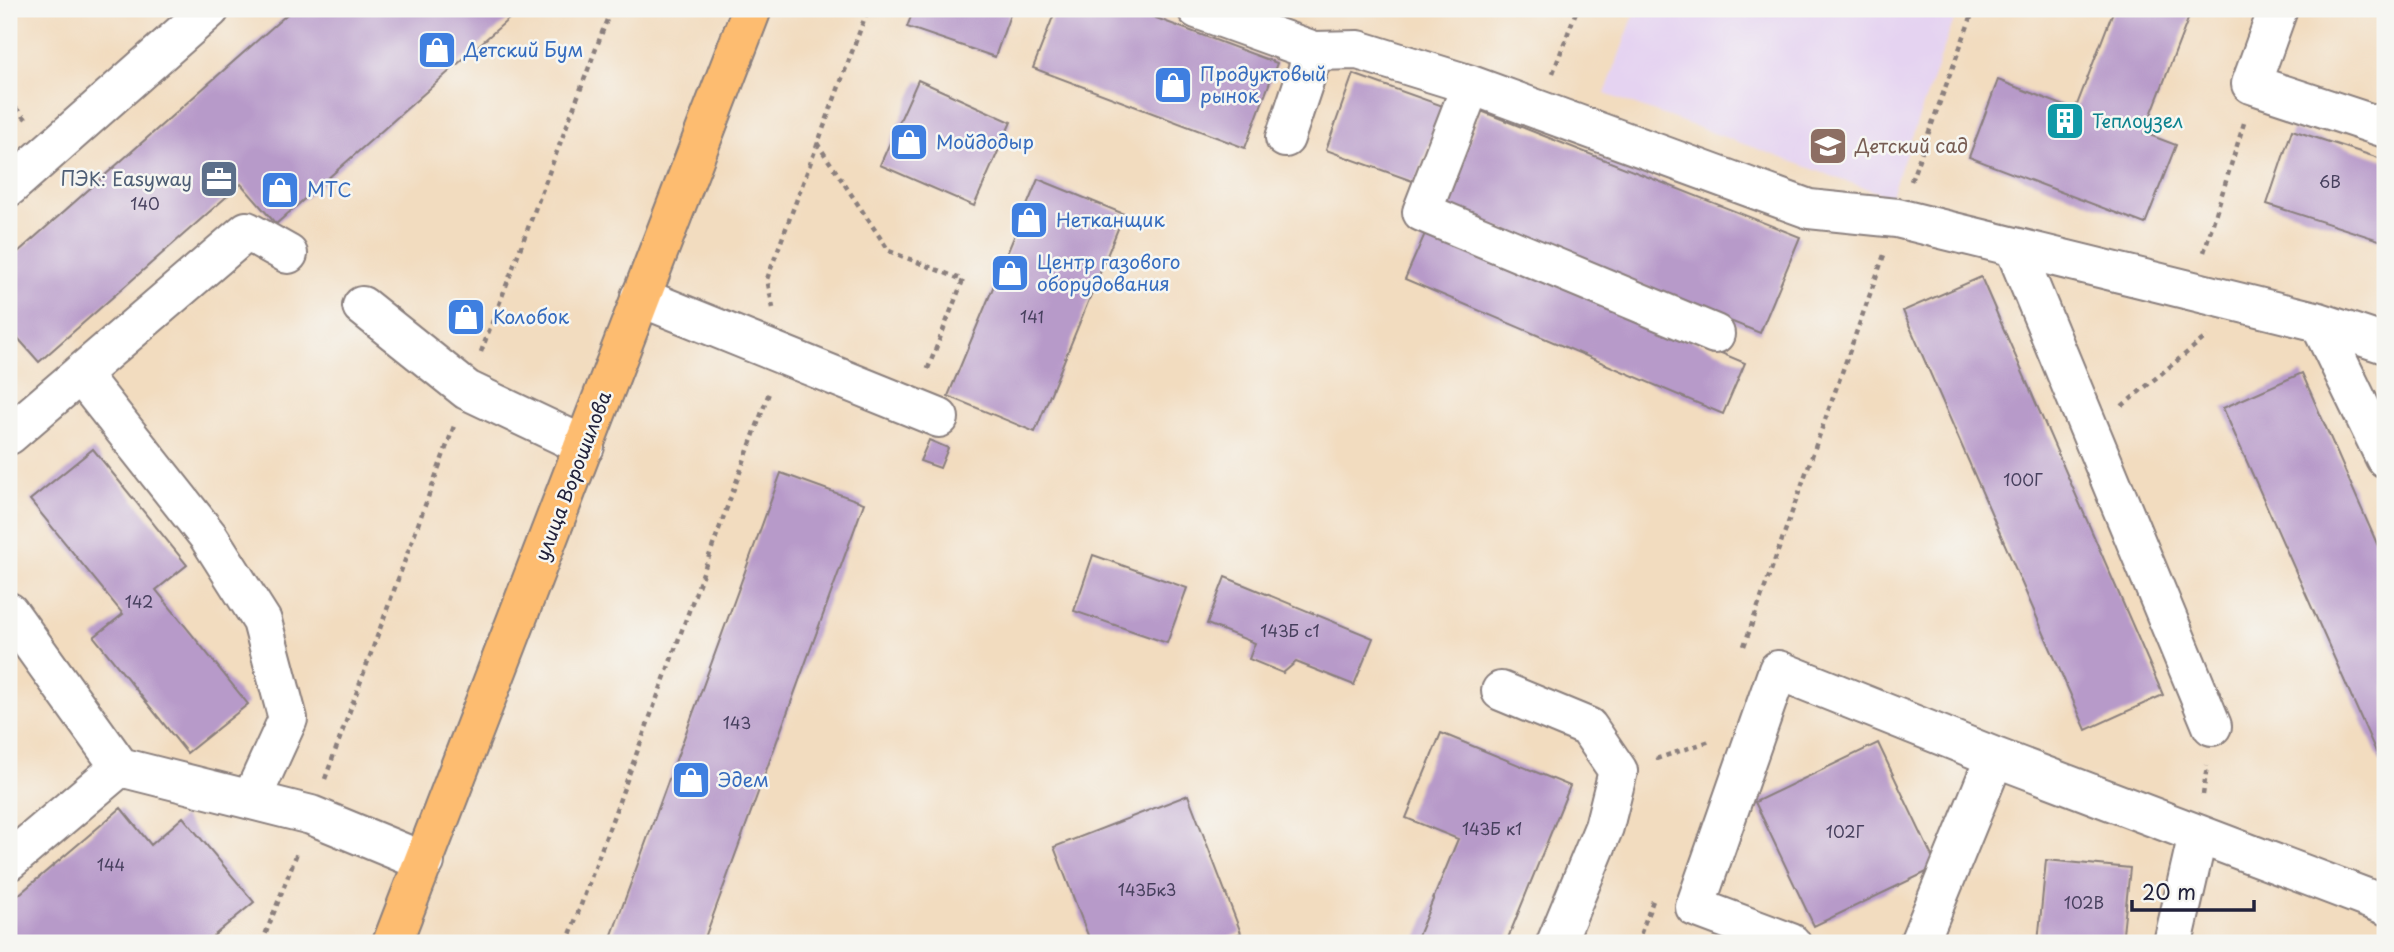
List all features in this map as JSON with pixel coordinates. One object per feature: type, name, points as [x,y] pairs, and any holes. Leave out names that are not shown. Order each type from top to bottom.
[{"type":"main road","name":"улица Ворошилова","points":[[392,943],[752,9]]},
{"type":"street","points":[[9,187],[210,9]]},
{"type":"street","points":[[1197,9],[1314,51],[1358,50],[1471,85],[1809,209],[1897,218],[2319,322],[2385,344]]},
{"type":"street","points":[[2277,9],[2251,84],[2385,128]]},
{"type":"street","points":[[1285,138],[1314,51]]},
{"type":"street","points":[[1471,85],[1422,212],[1715,334]]},
{"type":"street","points":[[9,435],[247,231],[288,254]]},
{"type":"street","points":[[2014,247],[2212,726]]},
{"type":"street","points":[[640,297],[925,413]]},
{"type":"street","points":[[362,306],[467,390],[585,446]]},
{"type":"street","points":[[2319,322],[2385,458]]},
{"type":"street","points":[[80,374],[208,536],[262,621],[288,719],[251,800]]},
{"type":"street","points":[[9,612],[120,766],[311,815],[425,862]]},
{"type":"street","points":[[1791,943],[1695,907],[1779,670],[1995,757],[2385,905]]},
{"type":"street","points":[[1501,691],[1588,727],[1618,771],[1604,827],[1556,943]]},
{"type":"street","points":[[1919,943],[1995,757]]},
{"type":"street","points":[[9,861],[120,766]]},
{"type":"street","points":[[2173,943],[2198,834]]},
{"type":"path","points":[[262,943],[611,9]]},
{"type":"path","points":[[567,943],[783,354],[767,279],[867,9]]},
{"type":"path","points":[[1538,110],[1577,9]]},
{"type":"path","points":[[1742,649],[1975,9]]},
{"type":"path","points":[[2191,291],[2242,134],[2251,84]]},
{"type":"path","points":[[817,143],[889,251],[963,280],[925,413]]},
{"type":"path","points":[[2091,433],[2246,304]]},
{"type":"path","points":[[2198,834],[2212,726]]},
{"type":"path","points":[[1618,771],[1710,741],[1705,754]]},
{"type":"path","points":[[1637,943],[1655,893]]},
{"type":"shaded area","name":"Детский сад","points":[[1636,9],[1958,9],[1890,197],[1605,94]]},
{"type":"building","points":[[293,9],[520,9],[276,224],[241,184],[39,362],[9,328],[9,260]]},
{"type":"building","points":[[914,9],[1012,9],[995,57],[907,27]]},
{"type":"building","name":"Продуктовый рынок","points":[[1056,9],[1132,9],[1277,63],[1245,148],[1033,68]]},
{"type":"building","name":"Теплоузел","points":[[2114,9],[2192,9],[2144,133],[2176,145],[2145,224],[1969,157],[1998,80],[2075,110]]},
{"type":"building","points":[[1353,74],[1443,106],[1415,182],[1326,150]]},
{"type":"building","points":[[918,80],[1011,122],[974,206],[880,165]]},
{"type":"building","points":[[1481,111],[1800,237],[1760,333],[1443,206]]},
{"type":"building","points":[[2292,130],[2385,160],[2385,242],[2267,204]]},
{"type":"building","points":[[1038,179],[1124,214],[1035,432],[948,396]]},
{"type":"building","points":[[1427,229],[1745,363],[1723,414],[1405,279]]},
{"type":"building","points":[[1981,277],[2163,695],[2086,730],[1903,311]]},
{"type":"building","points":[[2302,373],[2385,562],[2385,772],[2223,408]]},
{"type":"building","points":[[929,440],[948,448],[940,468],[920,461]]},
{"type":"building","points":[[93,449],[187,565],[156,590],[248,704],[187,753],[94,637],[123,614],[30,500]]},
{"type":"building","points":[[781,473],[864,503],[703,943],[609,943]]},
{"type":"building","points":[[1093,555],[1187,588],[1167,643],[1074,611]]},
{"type":"building","points":[[1225,577],[1373,638],[1354,685],[1296,662],[1283,673],[1249,659],[1255,643],[1207,624]]},
{"type":"building","points":[[1441,733],[1570,786],[1506,943],[1415,943],[1458,839],[1406,818]]},
{"type":"building","points":[[1878,743],[1937,867],[1814,926],[1755,802]]},
{"type":"building","points":[[1188,795],[1241,933],[1214,943],[1091,943],[1054,847]]},
{"type":"building","points":[[121,808],[151,845],[183,817],[254,902],[205,943],[9,943],[9,903]]},
{"type":"building","points":[[2046,860],[2130,868],[2122,943],[2038,943]]},
{"type":"place","name":"Детский Бум","points":[[437,50]]},
{"type":"place","name":"Продуктовый рынок","points":[[1173,85]]},
{"type":"place","name":"Теплоузел","points":[[2065,121]]},
{"type":"place","name":"Мойдодыр","points":[[909,142]]},
{"type":"place","name":"Детский сад","points":[[1828,146]]},
{"type":"place","name":"ПЭК: Easyway","points":[[219,179]]},
{"type":"place","name":"МТС","points":[[280,190]]},
{"type":"place","name":"Нетканщик","points":[[1029,220]]},
{"type":"place","name":"Центр газового оборудования","points":[[1010,273]]},
{"type":"place","name":"Колобок","points":[[466,317]]},
{"type":"place","name":"Эдем","points":[[691,780]]}]
